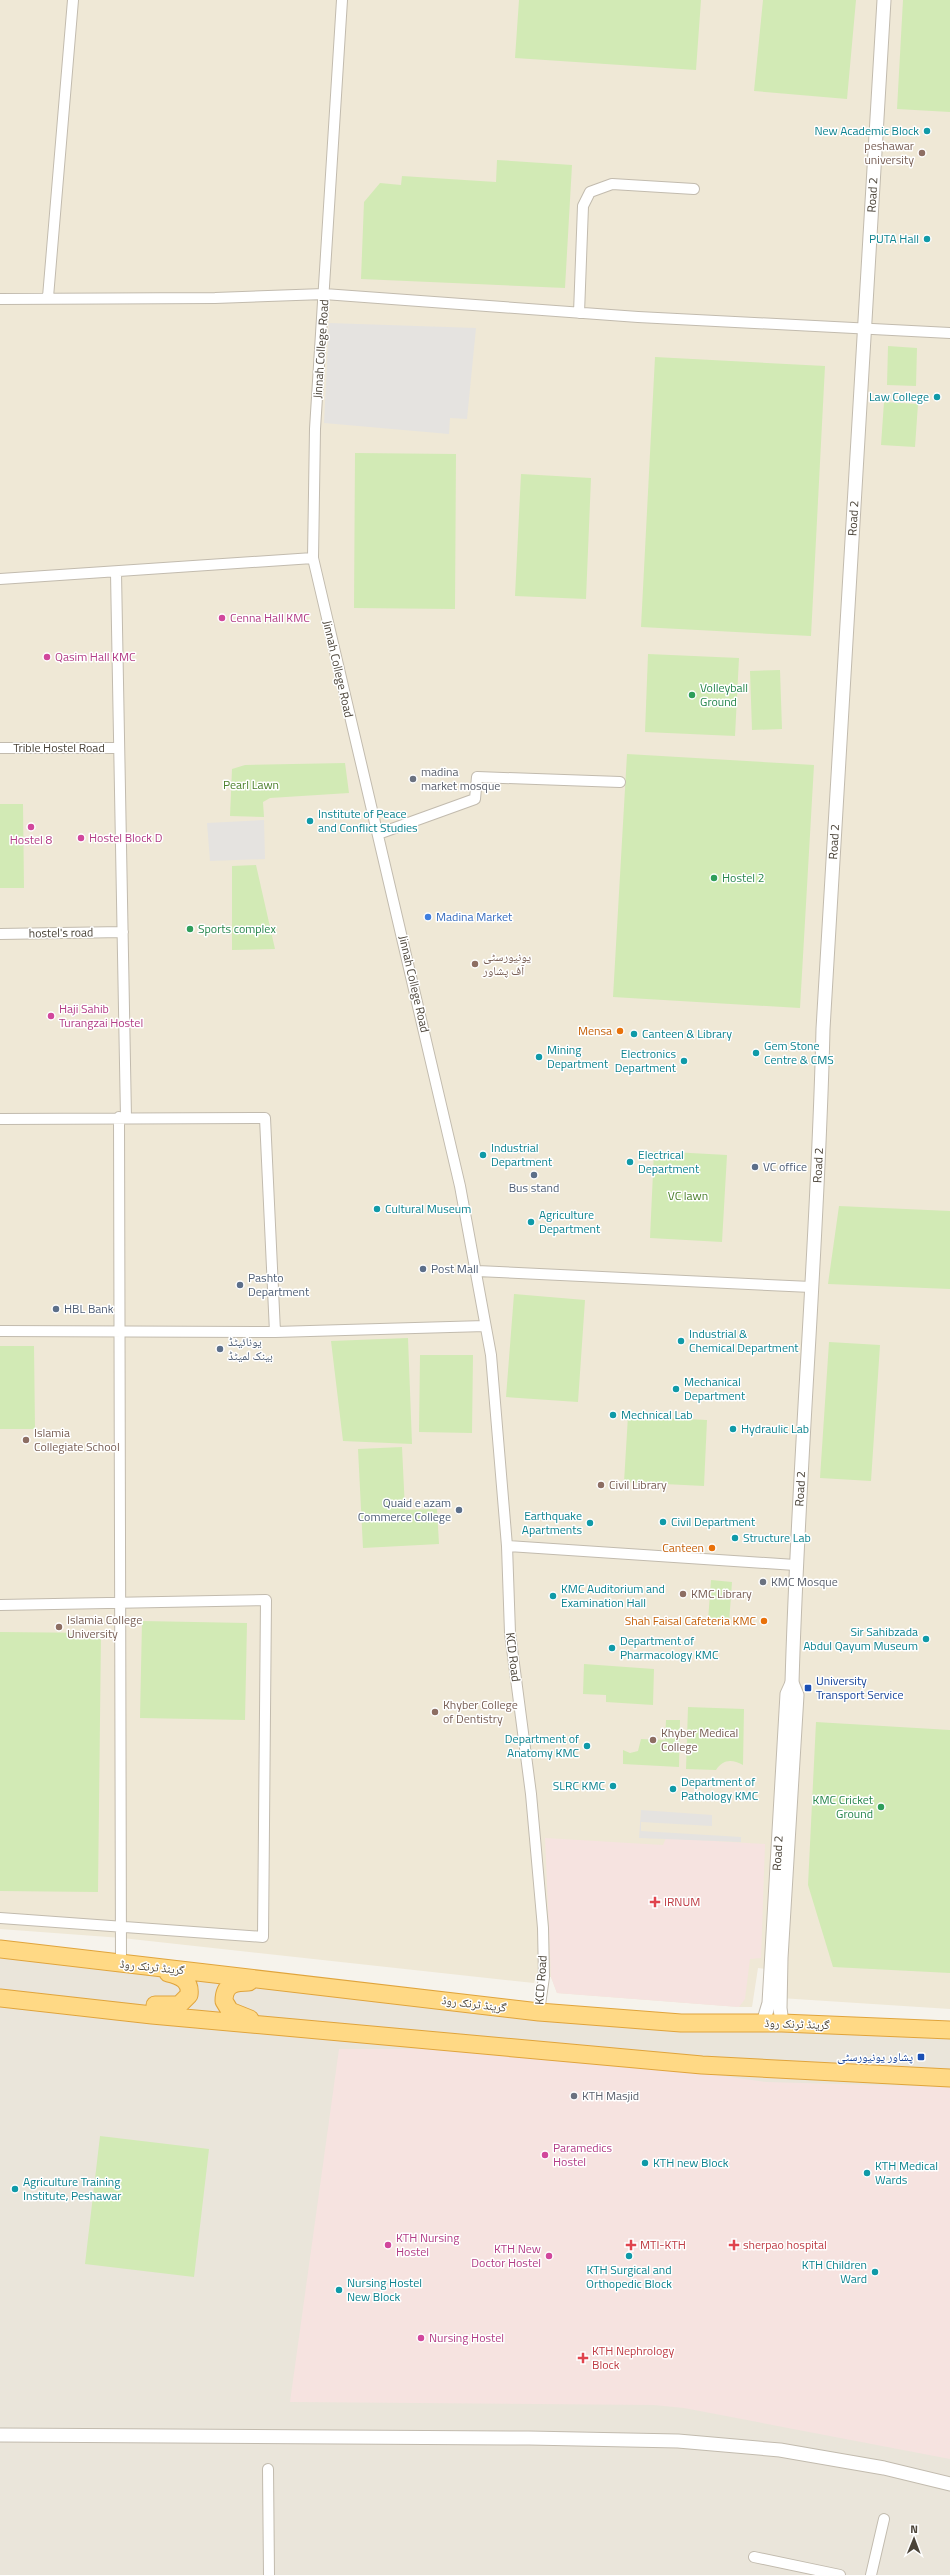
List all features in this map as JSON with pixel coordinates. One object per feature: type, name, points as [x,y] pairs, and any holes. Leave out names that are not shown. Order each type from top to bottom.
[{"type":"highway","name":"گرینڈ ٹرنک روڈ","points":[[0,1949],[539,2012],[681,2022],[782,2023],[950,2030]]},
{"type":"highway","points":[[60,2006],[82,2002],[110,2002],[171,2006],[179,2005],[186,2000],[190,1989],[183,1978],[123,1964]]},
{"type":"highway","points":[[280,1981],[232,1984],[225,1991],[224,2001],[230,2011],[241,2017],[269,2025],[305,2029]]},
{"type":"highway","points":[[0,1998],[60,2006],[702,2064],[950,2078]]},
{"type":"street","points":[[48,297],[73,0]]},
{"type":"street","name":"Jinnah College Road","points":[[342,0],[315,429],[313,558],[460,1186],[477,1271],[485,1326]]},
{"type":"street","name":"Road 2","points":[[763,2023],[768,2003],[787,1694],[792,1683],[795,1565],[811,1287],[823,1029],[884,0]]},
{"type":"street","points":[[579,313],[583,206],[590,192],[612,184],[694,189]]},
{"type":"street","points":[[0,299],[48,297],[214,298],[324,294],[579,313],[950,333]]},
{"type":"street","points":[[0,579],[116,573],[313,558]]},
{"type":"street","points":[[116,573],[118,748],[123,932],[120,1603],[123,1964]]},
{"type":"street","name":"Trible Hostel Road","points":[[0,748],[118,748]]},
{"type":"street","points":[[378,834],[475,799],[477,777],[620,782]]},
{"type":"street","name":"hostel's road","points":[[0,934],[123,932]]},
{"type":"street","points":[[0,1119],[265,1118],[274,1332]]},
{"type":"street","points":[[477,1271],[811,1287]]},
{"type":"street","points":[[0,1331],[121,1329],[274,1332],[485,1326]]},
{"type":"street","name":"KCD Road","points":[[485,1326],[491,1355],[507,1546],[510,1632],[531,1794],[543,1928],[544,1976],[539,2012]]},
{"type":"street","points":[[507,1546],[795,1565]]},
{"type":"street","points":[[0,1605],[266,1600],[263,1937],[0,1918]]},
{"type":"street","name":"Road 2","points":[[782,2023],[780,2008],[782,1958],[797,1694],[792,1683]]},
{"type":"street","points":[[0,2435],[530,2438],[678,2441],[780,2450],[884,2468],[950,2484]]},
{"type":"street","points":[[268,2469],[269,2575]]},
{"type":"street","points":[[871,2575],[884,2518]]},
{"type":"street","points":[[754,2557],[840,2575]]},
{"type":"shaded area","name":"یونیورسٹی آف پشاور","points":[[0,0],[950,0],[950,2009],[780,1998],[782,1971],[758,1968],[752,2007],[739,2007],[557,1993],[551,1977],[536,1976],[534,1983],[122,1938],[0,1929]]},
{"type":"shaded area","points":[[329,323],[476,328],[467,419],[450,418],[449,434],[324,423]]},
{"type":"shaded area","points":[[264,820],[265,859],[210,861],[207,823]]},
{"type":"shaded area","points":[[641,1810],[712,1815],[712,1826],[641,1822],[641,1831],[741,1837],[741,1842],[639,1838]]},
{"type":"shaded area","name":"IRNUM","points":[[545,1838],[663,1845],[666,1838],[765,1844],[761,1958],[750,1959],[745,1999],[739,2007],[557,1993],[551,1977]]},
{"type":"shaded area","points":[[0,1950],[539,2012],[950,2032],[950,2575],[0,2575]]},
{"type":"shaded area","name":"MTI-KTH","points":[[339,2049],[532,2049],[766,2082],[950,2087],[950,2459],[684,2408],[654,2405],[290,2402]]},
{"type":"green space","points":[[519,0],[701,0],[696,70],[515,58]]},
{"type":"green space","points":[[763,0],[856,0],[847,99],[754,91]]},
{"type":"green space","points":[[903,0],[950,0],[950,112],[897,109]]},
{"type":"green space","points":[[497,160],[572,165],[565,288],[361,279],[364,202],[380,183],[401,185],[402,176],[496,182]]},
{"type":"green space","points":[[888,346],[917,348],[916,386],[887,385]]},
{"type":"green space","points":[[655,357],[825,366],[811,636],[641,627]]},
{"type":"green space","points":[[884,402],[918,404],[915,447],[881,445]]},
{"type":"green space","points":[[355,453],[456,454],[455,609],[354,608]]},
{"type":"green space","points":[[521,474],[591,478],[586,599],[515,596]]},
{"type":"green space","name":"Volleyball Ground","points":[[648,654],[739,658],[735,736],[645,732]]},
{"type":"green space","points":[[780,670],[782,729],[752,730],[750,671]]},
{"type":"green space","name":"Hostel 2","points":[[627,754],[814,765],[800,1008],[613,997]]},
{"type":"green space","name":"Pearl Lawn","points":[[345,763],[349,793],[270,798],[263,802],[264,817],[230,816],[232,769],[245,765]]},
{"type":"green space","points":[[0,804],[23,804],[24,888],[0,888]]},
{"type":"green space","points":[[256,865],[275,949],[232,950],[232,866]]},
{"type":"green space","name":"VC lawn","points":[[654,1151],[727,1155],[722,1242],[650,1238]]},
{"type":"green space","points":[[839,1206],[950,1211],[950,1289],[828,1284]]},
{"type":"green space","points":[[514,1294],[585,1300],[578,1402],[506,1397]]},
{"type":"green space","points":[[408,1338],[412,1444],[343,1441],[331,1341]]},
{"type":"green space","points":[[829,1342],[880,1345],[871,1481],[820,1478]]},
{"type":"green space","points":[[0,1346],[34,1346],[35,1429],[0,1429]]},
{"type":"green space","points":[[420,1355],[473,1355],[472,1433],[419,1432]]},
{"type":"green space","points":[[628,1416],[707,1420],[704,1486],[624,1482]]},
{"type":"green space","points":[[402,1447],[405,1510],[437,1509],[439,1544],[363,1548],[358,1449]]},
{"type":"green space","points":[[711,1580],[732,1582],[729,1623],[708,1621]]},
{"type":"green space","points":[[142,1621],[247,1623],[245,1720],[140,1718]]},
{"type":"green space","points":[[0,1632],[101,1633],[98,1892],[0,1891]]},
{"type":"green space","points":[[584,1664],[654,1669],[653,1705],[606,1702],[606,1695],[583,1694]]},
{"type":"green space","points":[[688,1707],[744,1709],[743,1765],[728,1761],[719,1766],[716,1770],[686,1769]]},
{"type":"green space","points":[[666,1720],[680,1720],[679,1767],[623,1764],[623,1750],[630,1753],[638,1751],[641,1739],[665,1740]]},
{"type":"green space","name":"KMC Cricket Ground","points":[[816,1722],[950,1730],[950,1973],[833,1967],[808,1885]]},
{"type":"green space","points":[[100,2136],[209,2149],[194,2277],[85,2264]]},
{"type":"place","name":"New Academic Block","points":[[927,131]]},
{"type":"place","name":"peshawar university","points":[[922,153]]},
{"type":"place","name":"PUTA Hall","points":[[927,239]]},
{"type":"place","name":"Law College","points":[[937,397]]},
{"type":"place","name":"Cenna Hall KMC","points":[[222,618]]},
{"type":"place","name":"Qasim Hall KMC","points":[[47,657]]},
{"type":"place","name":"Volleyball Ground","points":[[692,695]]},
{"type":"place","name":"madina market mosque","points":[[413,779]]},
{"type":"place","name":"Institute of Peace and Conflict Studies","points":[[310,821]]},
{"type":"place","name":"Hostel 8","points":[[31,827]]},
{"type":"place","name":"Hostel Block D","points":[[81,838]]},
{"type":"place","name":"Hostel 2","points":[[714,878]]},
{"type":"place","name":"Madina Market","points":[[428,917]]},
{"type":"place","name":"Sports complex","points":[[190,929]]},
{"type":"place","name":"یونیورسٹی آف پشاور","points":[[475,964]]},
{"type":"place","name":"Haji Sahib Turangzai Hostel","points":[[51,1016]]},
{"type":"place","name":"Mensa","points":[[620,1031]]},
{"type":"place","name":"Canteen & Library","points":[[634,1034]]},
{"type":"place","name":"Gem Stone Centre & CMS","points":[[756,1053]]},
{"type":"place","name":"Mining Department","points":[[539,1057]]},
{"type":"place","name":"Electronics Department","points":[[684,1061]]},
{"type":"place","name":"Industrial Department","points":[[483,1155]]},
{"type":"place","name":"Electrical Department","points":[[630,1162]]},
{"type":"place","name":"VC office","points":[[755,1167]]},
{"type":"place","name":"Bus stand","points":[[534,1175]]},
{"type":"place","name":"Cultural Museum","points":[[377,1209]]},
{"type":"place","name":"Agriculture Department","points":[[531,1222]]},
{"type":"place","name":"Post Mall","points":[[423,1269]]},
{"type":"place","name":"Pashto Department","points":[[240,1285]]},
{"type":"place","name":"HBL Bank","points":[[56,1309]]},
{"type":"place","name":"Industrial & Chemical Department","points":[[681,1341]]},
{"type":"place","name":"یونائیٹڈ بینک لمیٹڈ","points":[[220,1349]]},
{"type":"place","name":"Mechanical Department","points":[[676,1389]]},
{"type":"place","name":"Mechnical Lab","points":[[613,1415]]},
{"type":"place","name":"Hydraulic Lab","points":[[733,1429]]},
{"type":"place","name":"Islamia Collegiate School","points":[[26,1440]]},
{"type":"place","name":"Civil Library","points":[[601,1485]]},
{"type":"place","name":"Quaid e azam Commerce College","points":[[459,1510]]},
{"type":"place","name":"Civil Department","points":[[663,1522]]},
{"type":"place","name":"Earthquake Apartments","points":[[590,1523]]},
{"type":"place","name":"Structure Lab","points":[[735,1538]]},
{"type":"place","name":"Canteen","points":[[712,1548]]},
{"type":"place","name":"KMC Mosque","points":[[763,1582]]},
{"type":"place","name":"KMC Library","points":[[683,1594]]},
{"type":"place","name":"KMC Auditorium and Examination Hall","points":[[553,1596]]},
{"type":"place","name":"Shah Faisal Cafeteria KMC","points":[[764,1621]]},
{"type":"place","name":"Islamia College University","points":[[59,1627]]},
{"type":"place","name":"Sir Sahibzada Abdul Qayum Museum","points":[[926,1639]]},
{"type":"place","name":"Department of Pharmacology KMC","points":[[612,1648]]},
{"type":"place","name":"University Transport Service","points":[[808,1688]]},
{"type":"place","name":"Khyber College of Dentistry","points":[[435,1712]]},
{"type":"place","name":"Khyber Medical College","points":[[653,1740]]},
{"type":"place","name":"Department of Anatomy KMC","points":[[587,1746]]},
{"type":"place","name":"SLRC KMC","points":[[613,1786]]},
{"type":"place","name":"Department of Pathology KMC","points":[[673,1789]]},
{"type":"place","name":"KMC Cricket Ground","points":[[881,1807]]},
{"type":"place","name":"IRNUM","points":[[655,1902]]},
{"type":"place","name":"پشاور یونیورسٹی","points":[[921,2057]]},
{"type":"place","name":"KTH Masjid","points":[[574,2096]]},
{"type":"place","name":"Paramedics Hostel","points":[[545,2155]]},
{"type":"place","name":"KTH new Block","points":[[645,2163]]},
{"type":"place","name":"KTH Medical Wards","points":[[867,2173]]},
{"type":"place","name":"Agriculture Training Institute, Peshawar","points":[[15,2189]]},
{"type":"place","name":"KTH Nursing Hostel","points":[[388,2245]]},
{"type":"place","name":"MTI-KTH","points":[[631,2245]]},
{"type":"place","name":"sherpao hospital","points":[[734,2245]]},
{"type":"place","name":"KTH New Doctor Hostel","points":[[549,2256]]},
{"type":"place","name":"KTH Surgical and Orthopedic Block","points":[[629,2256]]},
{"type":"place","name":"KTH Children Ward","points":[[875,2272]]},
{"type":"place","name":"Nursing Hostel New Block","points":[[339,2290]]},
{"type":"place","name":"Nursing Hostel","points":[[421,2338]]},
{"type":"place","name":"KTH Nephrology Block","points":[[583,2358]]}]
